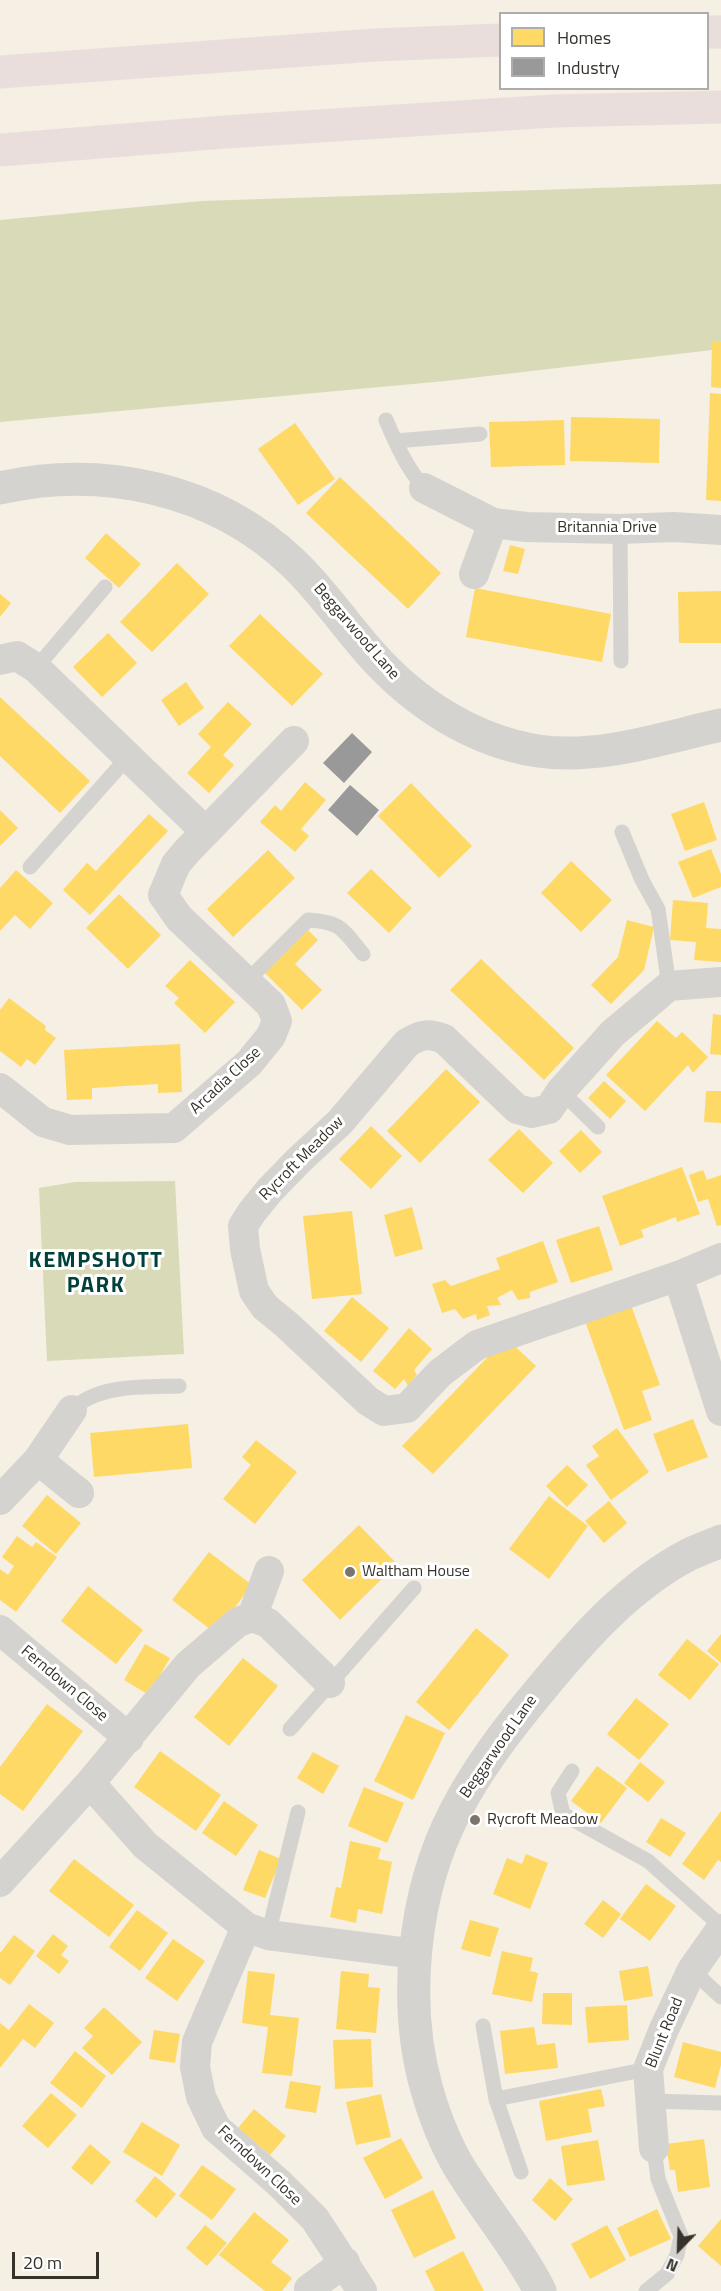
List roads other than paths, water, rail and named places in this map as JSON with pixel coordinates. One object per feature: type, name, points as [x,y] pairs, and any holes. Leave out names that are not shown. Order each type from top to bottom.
[{"type":"highway","points":[[0,72],[375,45],[499,40]]},
{"type":"highway","points":[[0,150],[225,132],[554,111],[721,107]]},
{"type":"street","name":"Beggarwood Lane","points":[[0,488],[53,480],[114,480],[179,495],[241,523],[292,562],[316,587],[372,655],[412,694],[463,727],[490,738],[536,750],[589,753],[666,739],[721,725]]},
{"type":"street","name":"Britannia Drive","points":[[424,488],[492,523],[526,527],[620,530],[674,527],[721,530]]},
{"type":"street","points":[[474,574],[492,523]]},
{"type":"street","points":[[0,660],[17,656],[36,668],[205,831]]},
{"type":"street","name":"Arcadia Close","points":[[0,1088],[43,1122],[70,1130],[174,1128],[249,1063],[271,1036],[277,1021],[271,1005],[179,918],[163,895],[176,864],[205,831],[294,741]]},
{"type":"street","points":[[669,986],[721,982]]},
{"type":"street","name":"Rycroft Meadow","points":[[669,986],[614,1034],[561,1091],[549,1108],[532,1113],[517,1109],[444,1039],[430,1033],[418,1036],[407,1043],[340,1122],[298,1161],[252,1212],[243,1226],[254,1291],[265,1307],[368,1401],[384,1411],[407,1408],[440,1373],[477,1345],[721,1258]]},
{"type":"street","points":[[678,1275],[721,1411]]},
{"type":"street","points":[[0,1500],[38,1460],[72,1410]]},
{"type":"street","points":[[38,1460],[80,1492]]},
{"type":"street","name":"Beggarwood Lane","points":[[540,2291],[466,2179],[448,2146],[428,2092],[419,2056],[415,2020],[416,1954],[425,1897],[436,1858],[455,1813],[474,1779],[560,1666],[603,1620],[635,1591],[688,1555],[721,1541]]},
{"type":"street","points":[[252,1617],[269,1571]]},
{"type":"street","points":[[0,1882],[129,1738],[188,1665],[238,1622],[252,1617],[268,1623],[330,1683]]},
{"type":"street","name":"Ferndown Close","points":[[0,1630],[129,1738]]},
{"type":"street","points":[[90,1783],[145,1845],[257,1931],[416,1954]]},
{"type":"street","name":"Blunt Road","points":[[654,2148],[648,2069],[692,1970],[721,1927]]},
{"type":"street","name":"Ferndown Close","points":[[257,1931],[197,2042],[195,2067],[201,2097],[216,2128],[279,2183],[315,2219],[362,2291]]},
{"type":"street","points":[[309,2289],[345,2262]]},
{"type":"lane","points":[[386,420],[395,441],[424,488]]},
{"type":"lane","points":[[395,441],[480,435]]},
{"type":"lane","points":[[620,530],[621,661]]},
{"type":"lane","points":[[36,668],[105,587]]},
{"type":"lane","points":[[30,867],[128,757]]},
{"type":"lane","points":[[622,832],[642,880],[658,909],[669,986]]},
{"type":"lane","points":[[247,981],[308,920],[329,921],[340,927],[363,954]]},
{"type":"lane","points":[[561,1091],[598,1127]]},
{"type":"lane","points":[[72,1410],[81,1400],[102,1393],[148,1387],[179,1386]]},
{"type":"lane","points":[[290,1729],[414,1588]]},
{"type":"lane","points":[[572,1771],[558,1793],[563,1814],[648,1862],[721,1927]]},
{"type":"lane","points":[[257,1931],[298,1812]]},
{"type":"lane","points":[[692,1970],[721,1996]]},
{"type":"lane","points":[[483,2026],[496,2099],[521,2172]]},
{"type":"lane","points":[[496,2099],[648,2069]]},
{"type":"lane","points":[[650,2101],[721,2103]]},
{"type":"lane","points":[[646,2291],[668,2274],[677,2255],[681,2236],[658,2179],[654,2148]]},
{"type":"place","name":"Waltham House","points":[[350,1572]]},
{"type":"place","name":"Rycroft Meadow","points":[[475,1820]]},
{"type":"district","name":"KEMPSHOTT PARK","points":[[96,1274]]}]
